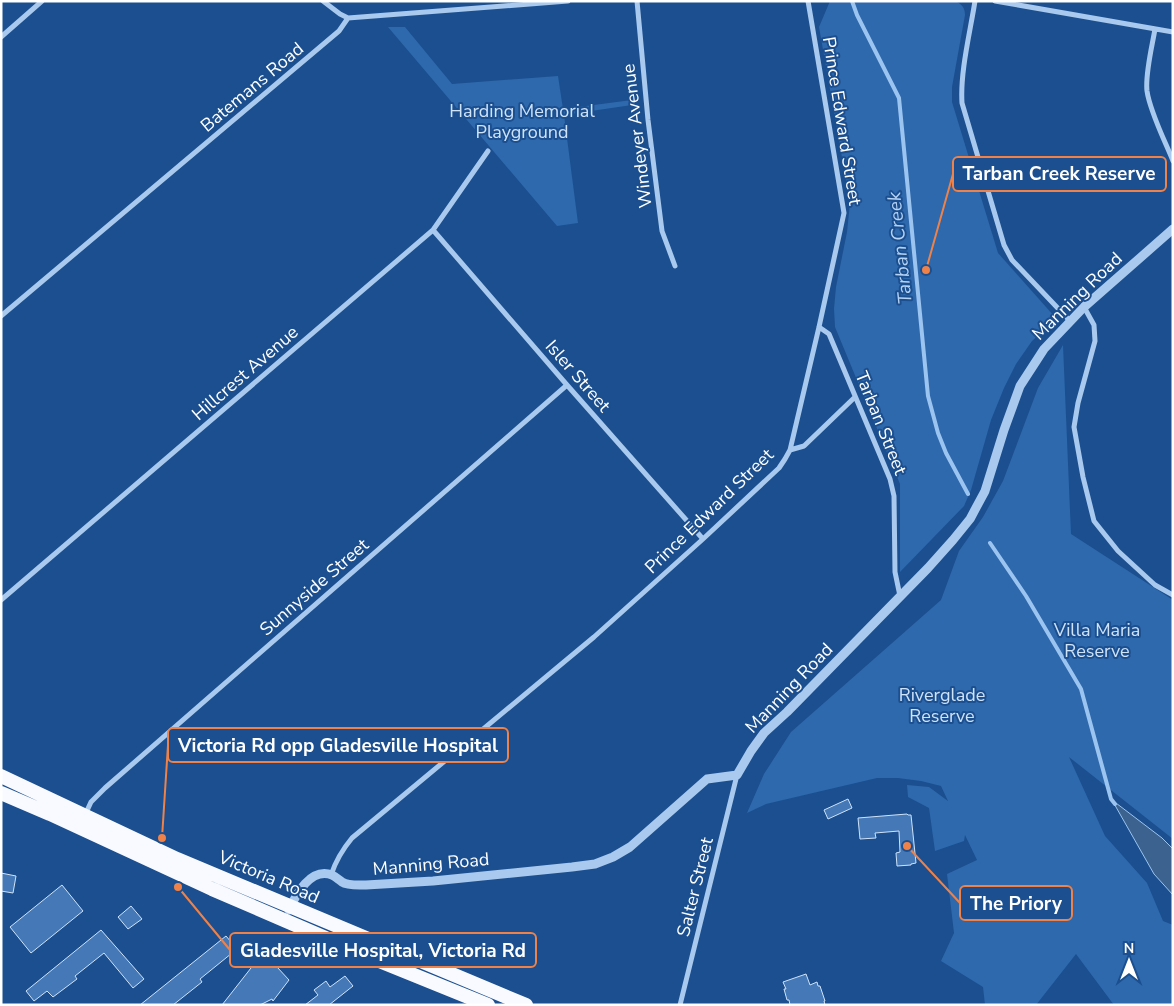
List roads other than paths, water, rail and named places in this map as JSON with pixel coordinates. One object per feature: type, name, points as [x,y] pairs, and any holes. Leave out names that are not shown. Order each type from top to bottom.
[{"type":"highway","name":"Victoria Road","points":[[1,776],[177,858],[526,1005]]},
{"type":"highway","name":"Victoria Road","points":[[1,793],[285,921],[488,1005]]},
{"type":"street","points":[[1,37],[42,1]]},
{"type":"street","points":[[323,1],[348,18],[568,1]]},
{"type":"street","name":"Windeyer Avenue","points":[[636,1],[662,231],[675,266]]},
{"type":"street","name":"Prince Edward Street","points":[[331,875],[336,860],[352,838],[594,637],[703,539],[779,468],[785,460],[790,450],[844,213],[808,1]]},
{"type":"street","points":[[975,1],[963,75],[962,104],[1004,245],[1012,260],[1070,321]]},
{"type":"street","points":[[995,1],[1173,32]]},
{"type":"street","name":"Batemans Road","points":[[1,316],[339,31],[348,18]]},
{"type":"street","points":[[1155,29],[1147,77],[1147,91],[1152,109],[1173,161]]},
{"type":"street","name":"Hillcrest Avenue","points":[[1,600],[434,230],[488,151]]},
{"type":"street","name":"Manning Road","points":[[331,875],[344,884],[366,885],[433,881],[595,864],[614,857],[630,846],[707,780],[737,775],[764,733],[787,712],[928,568],[970,519],[985,491],[1020,386],[1044,349],[1084,307],[1173,228]]},
{"type":"street","name":"Isler Street","points":[[434,230],[566,386],[703,539]]},
{"type":"street","points":[[1084,307],[1094,325],[1095,341],[1078,403],[1074,427],[1083,477],[1094,521],[1118,551],[1155,585],[1173,595]]},
{"type":"street","name":"Tarban Street","points":[[819,327],[829,334],[890,479],[894,496],[895,572],[900,597]]},
{"type":"street","name":"Sunnyside Street","points":[[85,815],[91,802],[105,788],[566,386]]},
{"type":"street","points":[[790,450],[804,446],[855,397]]},
{"type":"street","name":"Salter Street","points":[[680,1005],[737,775]]},
{"type":"street","points":[[285,921],[290,906],[304,883],[313,877],[323,874],[331,875]]},
{"type":"waterway","name":"Tarban Creek","points":[[852,1],[857,15],[899,98],[928,396],[938,433],[946,453],[968,494]]},
{"type":"waterway","name":"Tarban Creek","points":[[990,543],[1026,596],[1081,689],[1111,799],[1115,804]]},
{"type":"place","name":"Tarban Creek Reserve","points":[[926,270]]},
{"type":"place","name":"Victoria Rd opp Gladesville Hospital","points":[[162,838]]},
{"type":"place","name":"The Priory","points":[[907,846]]},
{"type":"place","name":"Gladesville Hospital, Victoria Rd","points":[[178,887]]},
{"type":"park label","name":"Harding Memorial Playground","points":[[522,121]]},
{"type":"park label","name":"Villa Maria Reserve","points":[[1097,640]]},
{"type":"park label","name":"Riverglade Reserve","points":[[942,705]]}]
